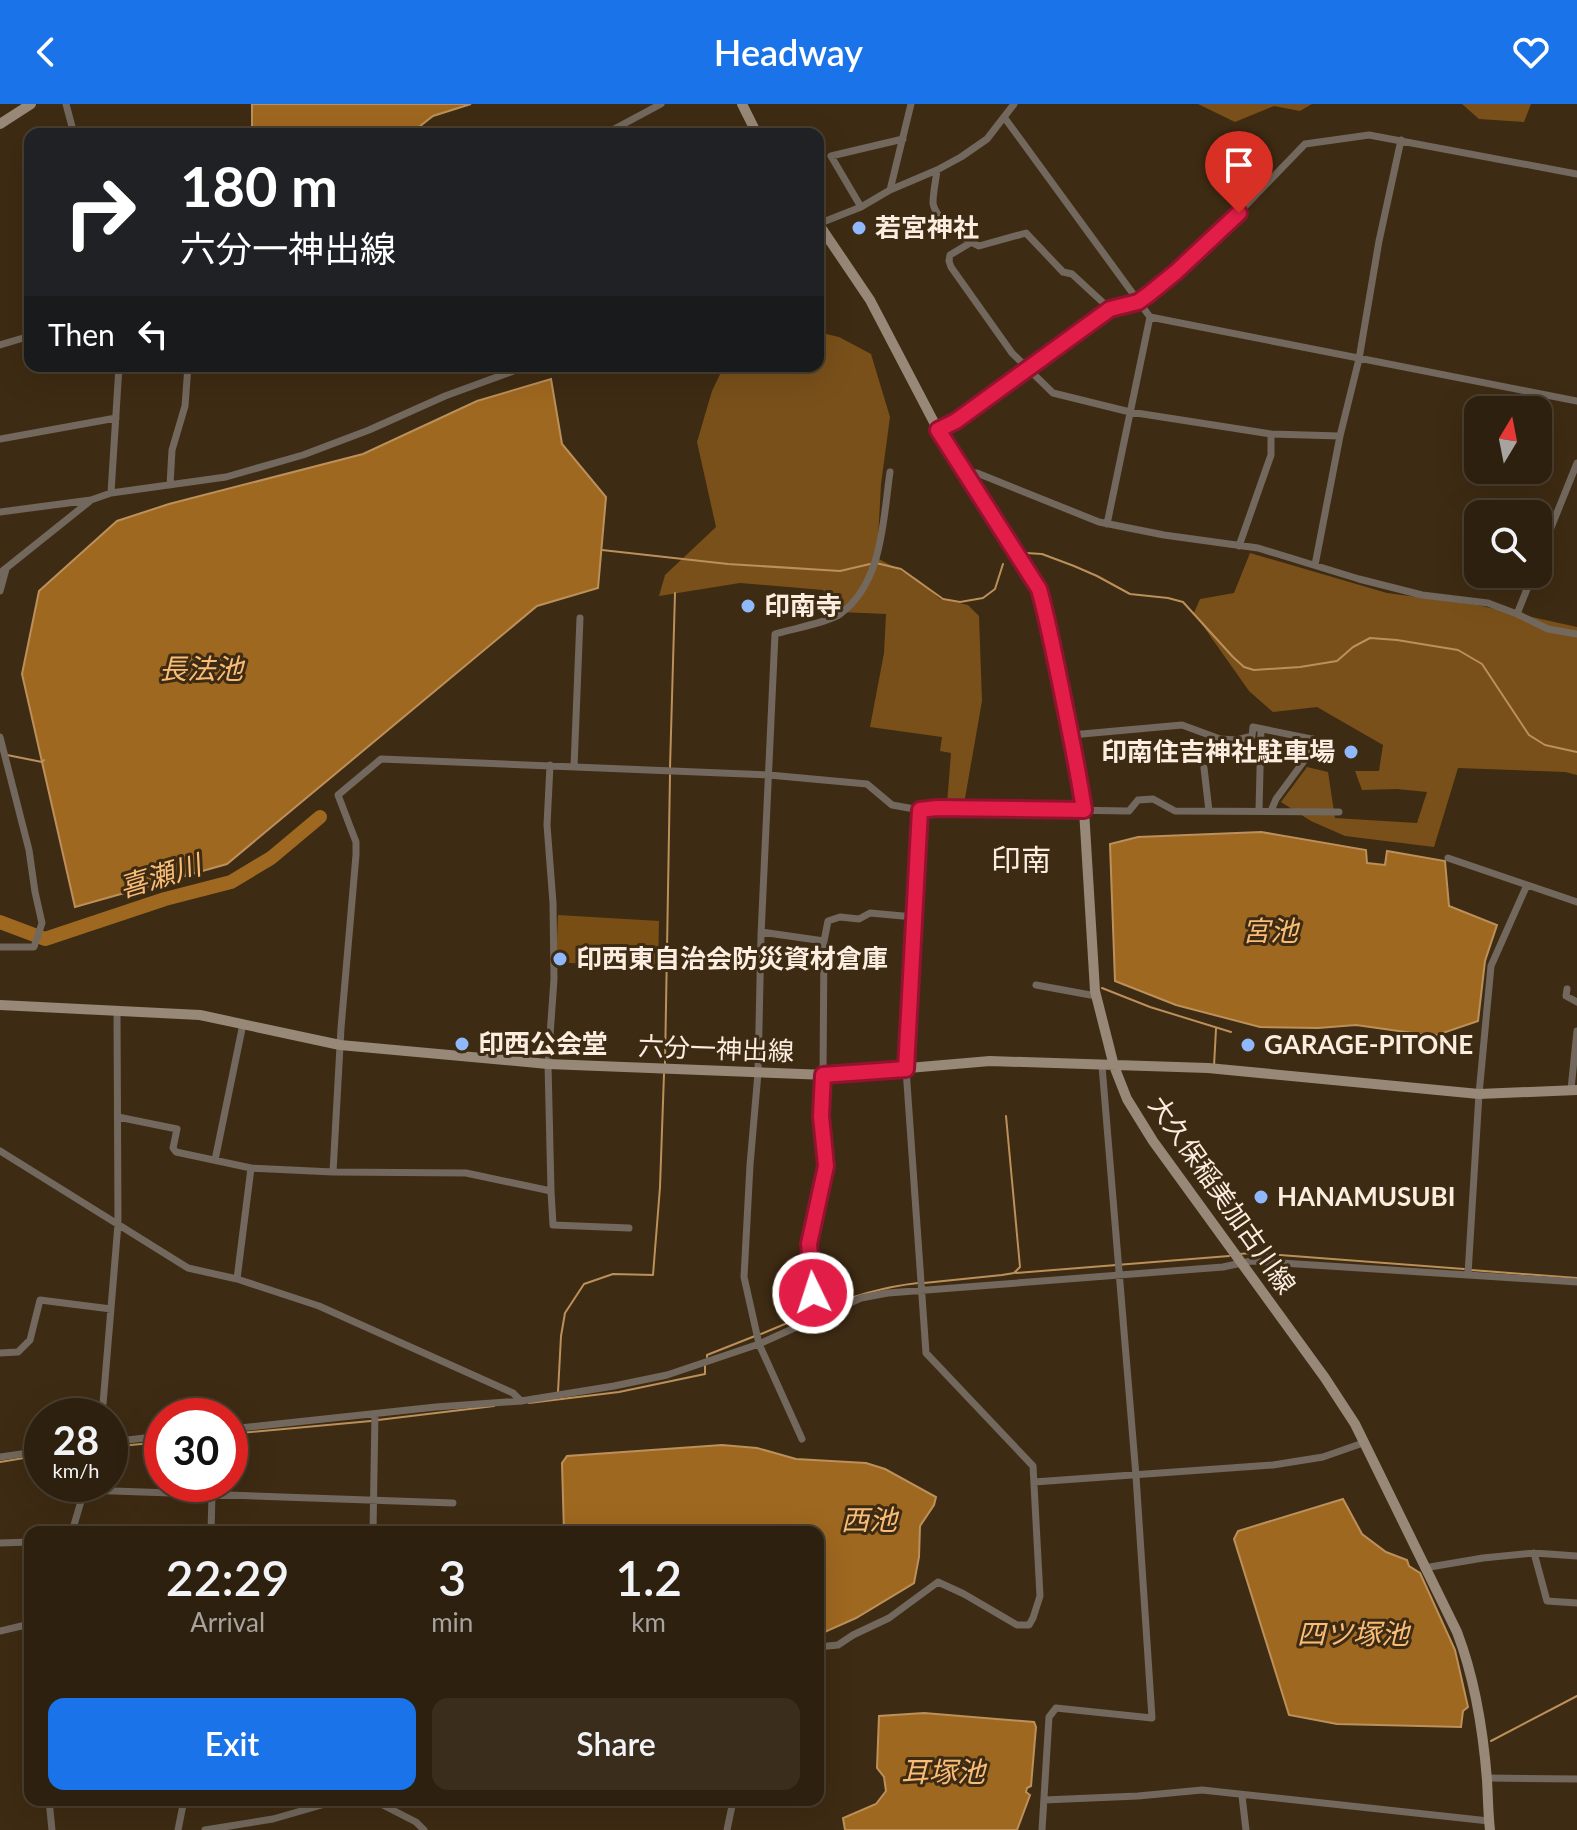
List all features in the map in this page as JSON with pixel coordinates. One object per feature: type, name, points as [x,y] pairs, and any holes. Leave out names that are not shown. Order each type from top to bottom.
[{"type":"main road","points":[[0,124],[31,104]]},
{"type":"main road","points":[[742,104],[754,128]]},
{"type":"main road","name":"大久保稲美加古川線","points":[[824,233],[870,300],[938,430],[1039,589],[1084,810],[1096,996],[1114,1066],[1127,1099],[1153,1141],[1355,1424],[1468,1660],[1476,1689],[1487,1778],[1489,1825]]},
{"type":"main road","name":"六分一神出線","points":[[0,1005],[200,1015],[340,1045],[548,1064],[823,1075],[990,1061],[1208,1068],[1479,1094],[1574,1089]]},
{"type":"street","points":[[66,104],[72,128]]},
{"type":"street","points":[[616,128],[661,104]]},
{"type":"street","points":[[890,190],[911,104]]},
{"type":"street","points":[[824,222],[937,170],[987,139],[1014,104]]},
{"type":"street","points":[[1004,117],[1150,317],[1577,401]]},
{"type":"street","points":[[938,430],[956,421],[1110,309],[1138,302],[1222,230],[1305,144],[1369,135],[1577,174]]},
{"type":"street","points":[[861,207],[831,156],[903,139]]},
{"type":"street","points":[[1315,565],[1401,140]]},
{"type":"street","points":[[937,170],[933,205],[938,216],[959,235],[979,246],[1026,233],[1063,272],[1072,274],[1110,309]]},
{"type":"street","points":[[970,243],[950,255],[949,261],[1012,353],[1053,393],[1130,412],[1271,434],[1340,436]]},
{"type":"street","points":[[1107,524],[1150,317]]},
{"type":"street","points":[[0,345],[24,338]]},
{"type":"street","points":[[111,493],[119,372]]},
{"type":"street","points":[[170,485],[172,450],[185,406],[188,372]]},
{"type":"street","points":[[0,512],[226,477],[303,455],[511,372]]},
{"type":"street","points":[[0,439],[116,418]]},
{"type":"street","points":[[1239,546],[1271,455],[1271,434]]},
{"type":"street","points":[[1552,525],[1577,463]]},
{"type":"street","points":[[802,1439],[759,1344],[744,1277],[758,1073],[761,932],[775,634],[837,616],[858,598],[879,548],[890,472]]},
{"type":"street","points":[[965,472],[977,473],[1107,524],[1258,548],[1422,595],[1488,603],[1548,629],[1577,634]]},
{"type":"street","points":[[0,591],[3,571],[91,500]]},
{"type":"street","points":[[1517,614],[1527,588]]},
{"type":"street","points":[[574,767],[580,618]]},
{"type":"street","points":[[1071,735],[1182,725],[1220,739],[1237,740],[1252,736],[1253,727],[1331,743]]},
{"type":"street","points":[[1259,811],[1261,729]]},
{"type":"street","points":[[0,737],[29,850],[42,923],[34,947],[0,947]]},
{"type":"street","points":[[1271,811],[1276,799],[1304,761],[1313,739]]},
{"type":"street","points":[[333,1172],[356,855],[356,842],[338,795],[381,759],[769,775],[867,784],[892,805],[920,810],[1129,811],[1138,800],[1153,799],[1175,811],[1339,812]]},
{"type":"street","points":[[550,765],[547,825],[553,903],[554,979],[548,1064],[553,1225],[629,1228]]},
{"type":"street","points":[[1204,768],[1209,811]]},
{"type":"street","points":[[824,1646],[838,1645],[889,1618],[938,1582],[1017,1625],[1029,1625],[1040,1596],[1033,1466],[926,1353],[906,1069],[920,810]]},
{"type":"street","points":[[1448,858],[1577,902]]},
{"type":"street","points":[[1468,1274],[1479,1094],[1491,966],[1527,885]]},
{"type":"street","points":[[814,1318],[809,1244],[826,1166],[821,1116],[824,941],[828,921],[840,917],[859,919],[870,913],[914,917]]},
{"type":"street","points":[[761,932],[824,941]]},
{"type":"street","points":[[1036,985],[1096,996]]},
{"type":"street","points":[[1567,989],[1566,996],[1577,1002]]},
{"type":"street","points":[[104,1398],[118,1224],[117,1011]]},
{"type":"street","points":[[813,1015],[824,1014]]},
{"type":"street","points":[[215,1160],[243,1024]]},
{"type":"street","points":[[1574,1089],[1577,1031]]},
{"type":"street","points":[[1042,1830],[1049,1717],[1056,1708],[1152,1718],[1136,1476],[1102,1066]]},
{"type":"street","points":[[118,1117],[177,1129],[173,1148],[176,1152],[251,1168],[466,1173],[551,1191]]},
{"type":"street","points":[[0,1151],[188,1268],[237,1279],[319,1306],[513,1393],[521,1401]]},
{"type":"street","points":[[237,1279],[251,1168]]},
{"type":"street","points":[[248,1427],[521,1401],[614,1386],[667,1375],[759,1344],[861,1298],[921,1289],[1223,1267],[1251,1261],[1577,1282]]},
{"type":"street","points":[[0,1353],[18,1352],[30,1340],[40,1300],[111,1309]]},
{"type":"street","points":[[373,1526],[375,1414]]},
{"type":"street","points":[[1034,1482],[1273,1465],[1323,1457],[1363,1443]]},
{"type":"street","points":[[0,1457],[24,1454]]},
{"type":"street","points":[[248,1495],[453,1503]]},
{"type":"street","points":[[74,1526],[81,1502]]},
{"type":"street","points":[[211,1526],[212,1502]]},
{"type":"street","points":[[0,1543],[24,1542]]},
{"type":"street","points":[[1424,1568],[1534,1553],[1577,1556]]},
{"type":"street","points":[[1534,1553],[1547,1601],[1577,1603]]},
{"type":"street","points":[[0,1631],[24,1625]]},
{"type":"street","points":[[1487,1778],[1577,1779]]},
{"type":"street","points":[[1044,1800],[1202,1790],[1489,1825]]},
{"type":"street","points":[[1242,1796],[1246,1830]]},
{"type":"street","points":[[50,1806],[52,1830]]},
{"type":"street","points":[[178,1830],[183,1806]]},
{"type":"street","points":[[205,1830],[273,1819],[318,1806]]},
{"type":"street","points":[[385,1806],[416,1822],[424,1830]]},
{"type":"street","points":[[727,1830],[732,1806]]},
{"type":"shaded area","points":[[1198,104],[1312,104],[1300,111],[1274,106],[1235,122]]},
{"type":"shaded area","points":[[1462,104],[1531,104],[1524,122],[1479,119]]},
{"type":"shaded area","points":[[824,333],[839,337],[871,354],[890,417],[881,484],[877,558],[917,579],[940,599],[968,605],[979,616],[982,701],[964,804],[947,804],[951,753],[940,751],[942,737],[870,727],[884,653],[886,614],[840,612],[823,590],[740,583],[659,596],[665,575],[716,527],[697,442],[712,391],[721,372],[824,372]]},
{"type":"shaded area","points":[[1250,553],[1387,593],[1477,605],[1577,627],[1577,775],[1458,768],[1434,847],[1345,836],[1311,821],[1281,802],[1307,767],[1328,772],[1335,818],[1417,823],[1427,792],[1362,790],[1355,771],[1379,771],[1383,745],[1317,707],[1273,712],[1249,691],[1194,613],[1200,599],[1234,593]]},
{"type":"shaded area","points":[[558,915],[659,921],[658,969],[556,962]]},
{"type":"water","points":[[252,104],[471,104],[433,116],[418,128],[252,128]]},
{"type":"water","name":"長法池","points":[[551,379],[562,444],[606,497],[598,588],[537,606],[227,864],[75,907],[22,674],[39,591],[117,521],[169,504],[363,454],[477,401]]},
{"type":"water","name":"宮池","points":[[1261,832],[1366,850],[1367,863],[1385,865],[1387,851],[1445,861],[1449,906],[1497,925],[1485,961],[1478,1021],[1434,1036],[1356,1025],[1260,1027],[1176,1005],[1115,981],[1110,844],[1138,837]]},
{"type":"water","name":"西池","points":[[722,1445],[757,1448],[796,1459],[866,1463],[885,1469],[936,1497],[920,1526],[914,1583],[856,1618],[824,1632],[824,1526],[564,1526],[562,1463],[567,1456]]},
{"type":"water","name":"四ツ塚池","points":[[1343,1499],[1362,1534],[1386,1552],[1407,1560],[1409,1566],[1420,1573],[1455,1650],[1468,1707],[1463,1711],[1461,1727],[1337,1724],[1289,1715],[1234,1539],[1238,1531]]},
{"type":"water","name":"耳塚池","points":[[924,1713],[1034,1722],[1031,1786],[1026,1792],[1030,1795],[1017,1830],[845,1830],[843,1818],[876,1804],[886,1791],[884,1777],[877,1768],[879,1716]]},
{"type":"waterway","points":[[602,550],[728,564],[840,571],[870,564]]},
{"type":"waterway","points":[[1026,553],[1042,554],[1074,566],[1130,594],[1183,602],[1233,657],[1244,667],[1254,670],[1337,661],[1370,638],[1458,650],[1482,664],[1529,735],[1545,745],[1577,752]]},
{"type":"waterway","points":[[876,563],[901,569],[943,599],[960,602],[983,598],[995,589],[1003,564]]},
{"type":"waterway","points":[[670,768],[675,593]]},
{"type":"waterway","points":[[7,755],[44,760]]},
{"type":"waterway","points":[[665,1064],[670,775]]},
{"type":"waterway","name":"喜瀬川","points":[[0,922],[45,939],[165,899],[231,882],[271,858],[320,817]]},
{"type":"waterway","points":[[1102,988],[1150,1007],[1231,1032]]},
{"type":"waterway","points":[[1214,1066],[1216,1029]]},
{"type":"waterway","points":[[558,1392],[565,1313],[584,1284],[613,1274],[653,1275],[664,1074]]},
{"type":"waterway","points":[[924,1283],[1002,1275],[1014,1273],[1020,1267],[1006,1116]]},
{"type":"waterway","points":[[1239,1254],[1464,1269]]},
{"type":"waterway","points":[[1016,1273],[1229,1256]]},
{"type":"waterway","points":[[1471,1270],[1577,1278]]},
{"type":"waterway","points":[[816,1311],[866,1293],[918,1283]]},
{"type":"waterway","points":[[761,1334],[811,1313]]},
{"type":"waterway","points":[[707,1357],[755,1336]]},
{"type":"waterway","points":[[529,1403],[619,1392],[705,1374],[705,1363]]},
{"type":"waterway","points":[[378,1420],[494,1406]]},
{"type":"waterway","points":[[248,1432],[371,1421]]},
{"type":"waterway","points":[[128,1445],[144,1444]]},
{"type":"waterway","points":[[0,1462],[24,1458]]},
{"type":"waterway","points":[[1491,1741],[1577,1696]]},
{"type":"place","name":"若宮神社","points":[[859,228]]},
{"type":"place","name":"印南寺","points":[[748,606]]},
{"type":"place","name":"印南住吉神社駐車場","points":[[1351,752]]},
{"type":"place","name":"印西東自治会防災資材倉庫","points":[[560,959]]},
{"type":"place","name":"印西公会堂","points":[[462,1044]]},
{"type":"place","name":"GARAGE-PITONE","points":[[1248,1045]]},
{"type":"place","name":"HANAMUSUBI","points":[[1261,1197]]},
{"type":"district","name":"印南","points":[[1021,861]]},
{"type":"route","points":[[813,1293],[809,1244],[826,1166],[821,1116],[823,1075],[906,1069],[920,810],[1084,810],[1059,675],[1039,589],[938,430],[956,421],[1110,309],[1138,302],[1176,272],[1239,213]]}]
